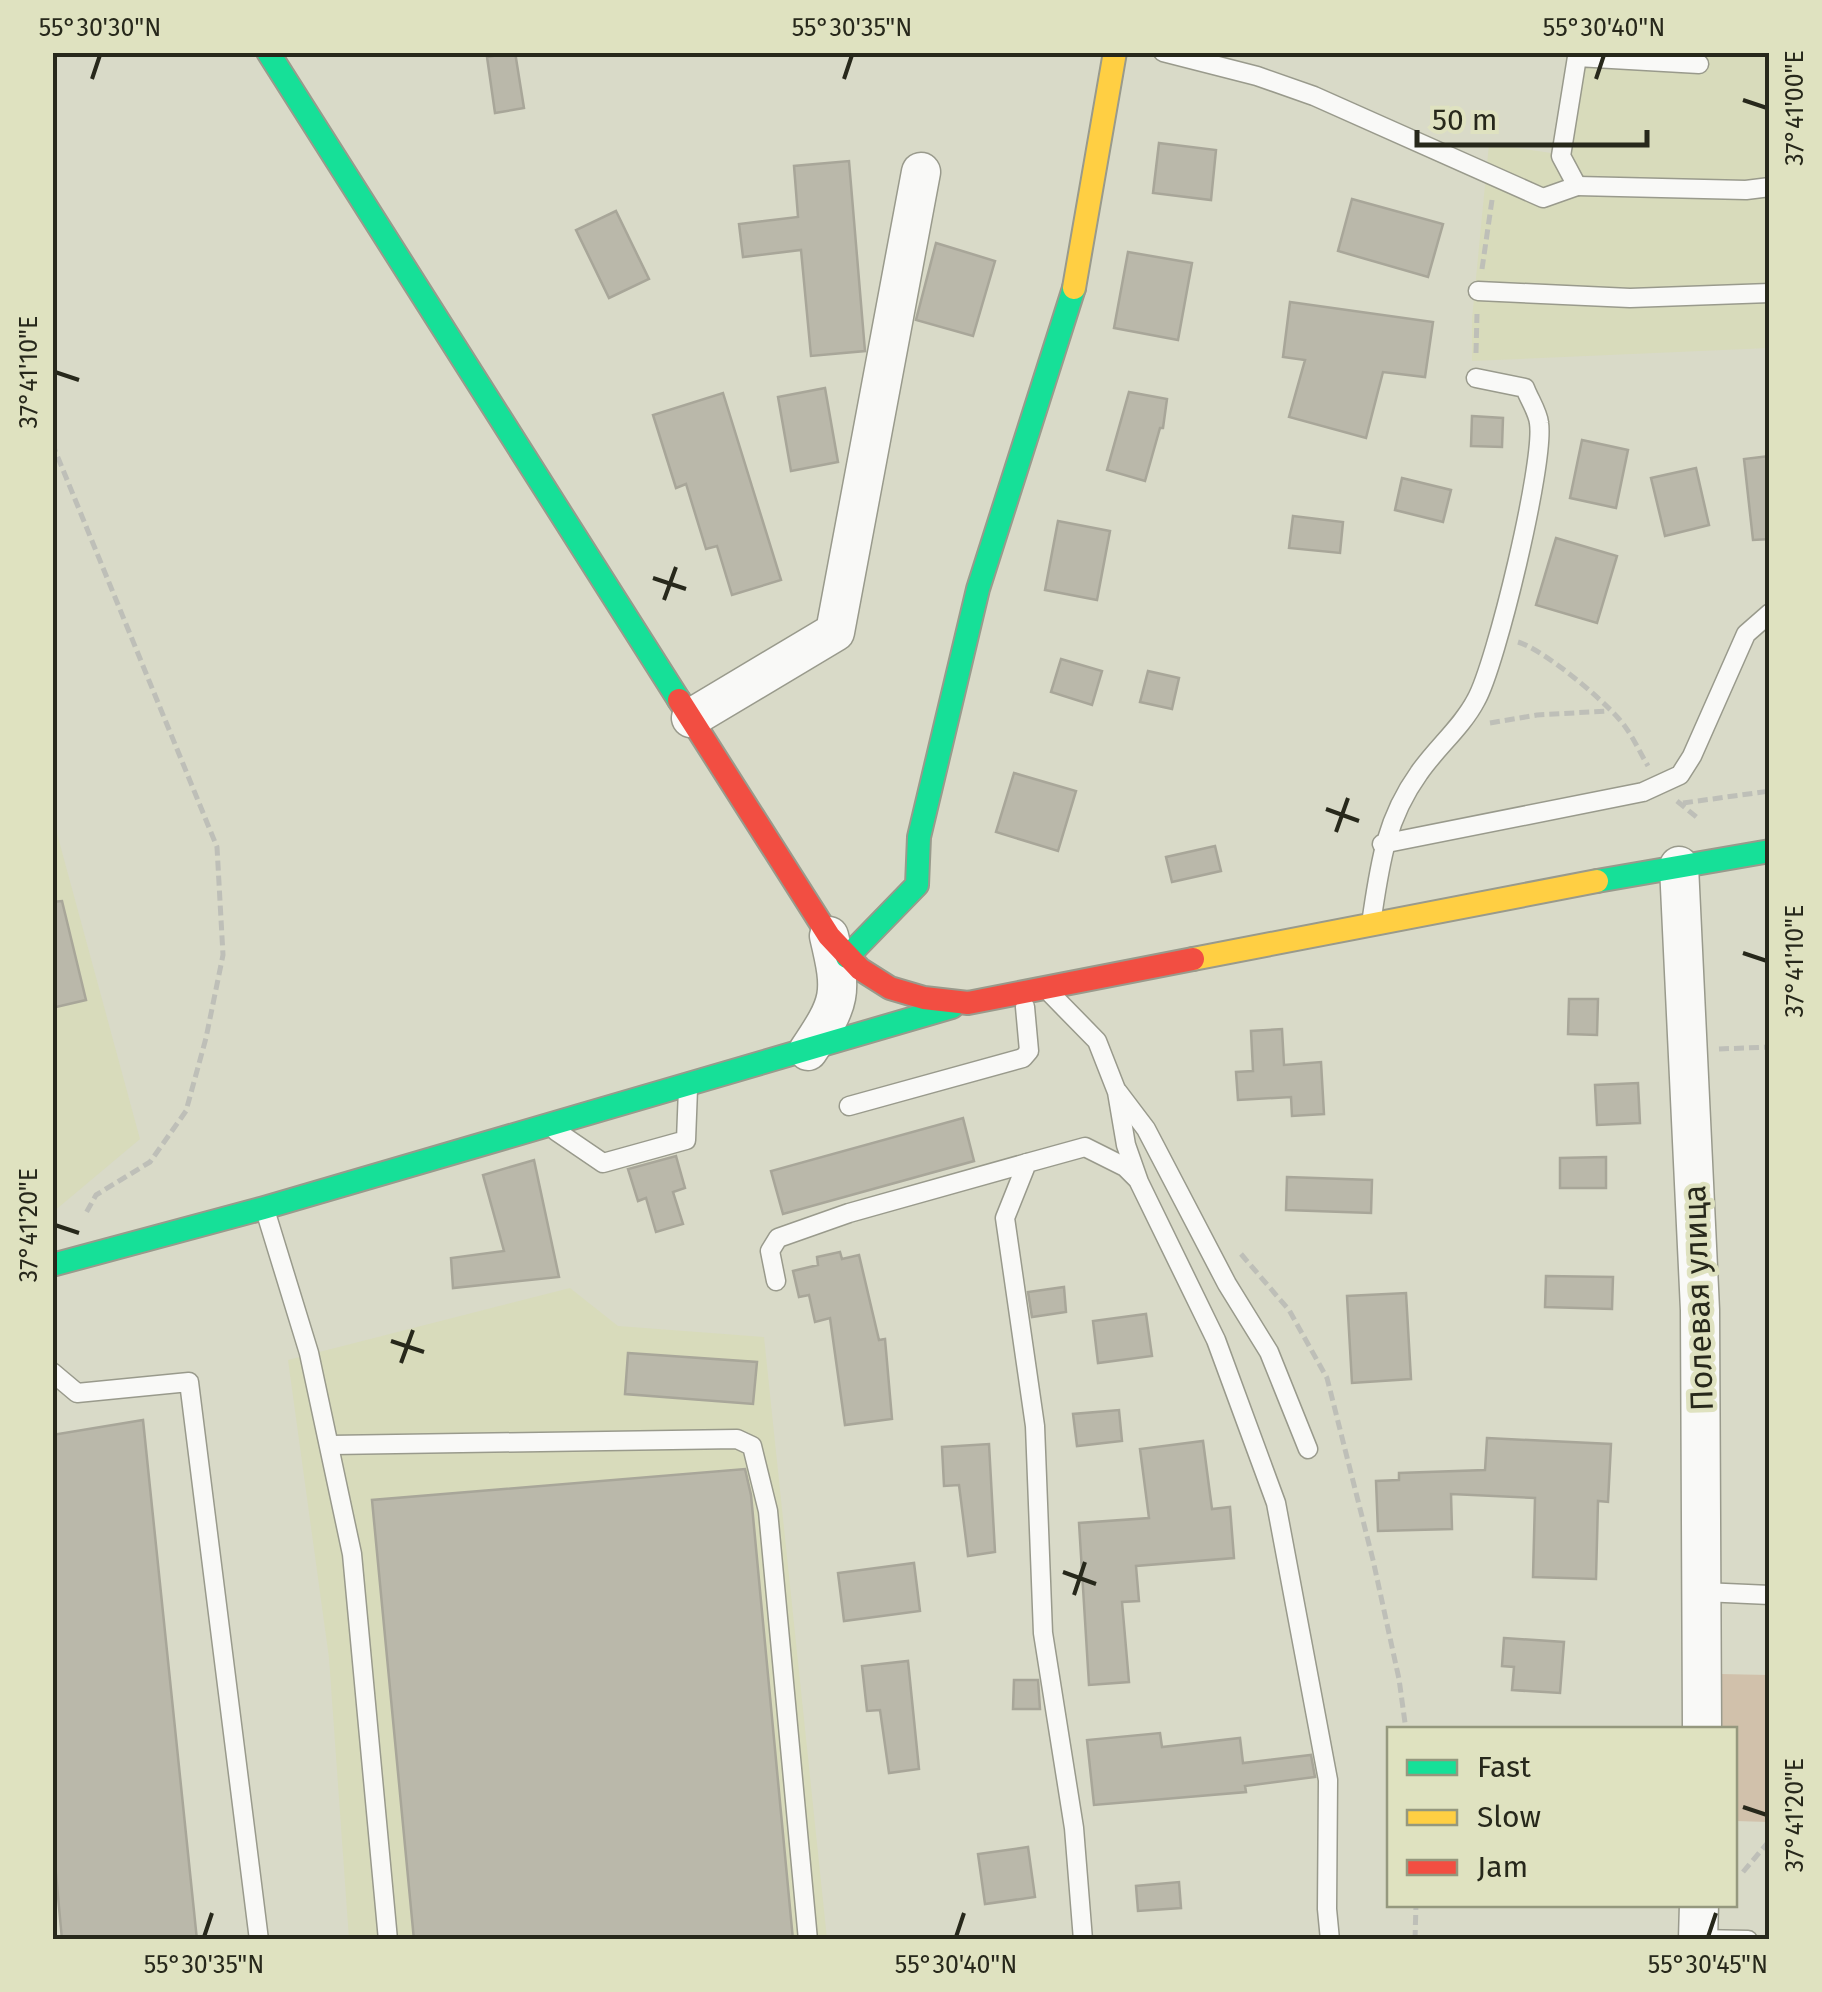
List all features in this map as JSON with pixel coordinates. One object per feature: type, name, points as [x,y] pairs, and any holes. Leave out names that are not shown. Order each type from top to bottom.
[{"type":"main road","points":[[268,52],[838,946],[872,979],[910,998],[968,1003]]},
{"type":"main road","points":[[838,946],[918,885],[919,837],[978,589],[1072,302],[1115,52]]},
{"type":"main road","points":[[55,1264],[264,1208],[968,1003],[1770,851]]},
{"type":"street","points":[[691,718],[834,632],[921,172]]},
{"type":"street","name":"Полевая улица","points":[[1679,866],[1700,1310],[1702,1727]]},
{"type":"street","points":[[808,1051],[838,1002],[838,946]]},
{"type":"street","points":[[1698,1939],[1699,1907]]},
{"type":"lane","points":[[1163,52],[1258,76],[1314,96],[1543,198],[1577,186],[1746,190],[1770,187]]},
{"type":"lane","points":[[1577,186],[1561,156],[1576,57],[1699,64]]},
{"type":"lane","points":[[1478,291],[1630,298],[1770,293]]},
{"type":"lane","points":[[1371,925],[1382,844],[1417,775],[1476,700],[1497,636],[1536,478],[1540,423],[1525,388],[1476,378]]},
{"type":"lane","points":[[1382,844],[1643,792],[1670,782],[1680,775],[1692,756],[1746,634],[1770,613]]},
{"type":"lane","points":[[1047,989],[1097,1041],[1117,1092],[1126,1145],[1139,1182],[1216,1340],[1276,1503],[1328,1780],[1330,1940]]},
{"type":"lane","points":[[849,1106],[1023,1058],[1030,1052],[1025,1007]]},
{"type":"lane","points":[[548,1125],[604,1163],[686,1140],[688,1084]]},
{"type":"lane","points":[[1117,1092],[1146,1128],[1226,1284],[1269,1352],[1308,1450]]},
{"type":"lane","points":[[776,1281],[770,1251],[778,1238],[849,1213],[1086,1147],[1125,1166],[1139,1182]]},
{"type":"lane","points":[[1028,1163],[1005,1218],[1035,1426],[1043,1633],[1074,1828],[1083,1940]]},
{"type":"lane","points":[[264,1208],[309,1353],[352,1554],[388,1940]]},
{"type":"lane","points":[[52,1372],[78,1393],[189,1382],[260,1940]]},
{"type":"lane","points":[[331,1444],[738,1439],[752,1446],[768,1511],[808,1940]]},
{"type":"lane","points":[[1703,1592],[1770,1595]]},
{"type":"lane","points":[[1698,1939],[1748,1940]]},
{"type":"path","points":[[52,443],[217,847],[223,955],[186,1110],[150,1162],[96,1195],[55,1264]]},
{"type":"path","points":[[1482,725],[1537,714],[1611,711],[1529,646],[1497,636]]},
{"type":"path","points":[[1716,1049],[1770,1047]]},
{"type":"path","points":[[1743,1872],[1770,1840]]},
{"type":"path","points":[[1415,1940],[1416,1907]]},
{"type":"shaded area","points":[[1573,53],[1769,53],[1769,348],[1472,361],[1472,319],[1489,144],[1551,153]]},
{"type":"shaded area","points":[[52,815],[140,1139],[53,1212],[52,1212]]},
{"type":"shaded area","points":[[570,1288],[618,1326],[764,1337],[827,1939],[349,1939],[329,1658],[288,1360]]},
{"type":"shaded area","points":[[1720,1674],[1769,1675],[1769,1822],[1737,1821],[1737,1727],[1719,1727]]},
{"type":"building","points":[[515,52],[524,108],[495,113],[487,57]]},
{"type":"building","points":[[1159,143],[1216,150],[1211,200],[1153,193]]},
{"type":"building","points":[[849,161],[865,351],[811,356],[801,250],[743,257],[739,224],[798,217],[794,166]]},
{"type":"building","points":[[1352,199],[1443,224],[1428,277],[1338,251]]},
{"type":"building","points":[[616,211],[649,279],[609,298],[576,230]]},
{"type":"building","points":[[936,243],[995,261],[973,336],[916,320]]},
{"type":"building","points":[[1128,252],[1192,263],[1178,340],[1114,328]]},
{"type":"building","points":[[1290,302],[1433,322],[1425,377],[1383,372],[1366,438],[1289,417],[1305,360],[1283,357]]},
{"type":"building","points":[[825,388],[838,462],[791,471],[778,397]]},
{"type":"building","points":[[1129,392],[1167,399],[1163,428],[1145,481],[1107,470]]},
{"type":"building","points":[[723,393],[781,580],[732,595],[717,546],[706,549],[686,484],[676,488],[653,415]]},
{"type":"building","points":[[1472,416],[1503,418],[1502,447],[1471,446]]},
{"type":"building","points":[[1582,440],[1628,450],[1616,508],[1570,498]]},
{"type":"building","points":[[1770,456],[1770,539],[1753,540],[1744,459]]},
{"type":"building","points":[[1696,468],[1709,525],[1665,536],[1651,478]]},
{"type":"building","points":[[1402,478],[1451,490],[1443,522],[1395,510]]},
{"type":"building","points":[[1293,516],[1343,522],[1340,553],[1289,548]]},
{"type":"building","points":[[1058,521],[1110,531],[1097,600],[1045,590]]},
{"type":"building","points":[[1556,538],[1617,556],[1597,623],[1536,605]]},
{"type":"building","points":[[1061,659],[1102,671],[1092,705],[1051,692]]},
{"type":"building","points":[[1148,671],[1179,678],[1172,709],[1140,702]]},
{"type":"building","points":[[1014,773],[1076,791],[1058,851],[996,832]]},
{"type":"building","points":[[1215,846],[1221,871],[1172,882],[1166,857]]},
{"type":"building","points":[[62,901],[86,1000],[52,1008],[52,902]]},
{"type":"building","points":[[1569,999],[1598,999],[1597,1035],[1568,1034]]},
{"type":"building","points":[[1282,1029],[1284,1065],[1321,1062],[1324,1114],[1292,1116],[1291,1097],[1238,1100],[1236,1072],[1253,1071],[1251,1031]]},
{"type":"building","points":[[1638,1083],[1640,1123],[1597,1125],[1595,1085]]},
{"type":"building","points":[[963,1118],[974,1161],[783,1214],[771,1171]]},
{"type":"building","points":[[676,1156],[685,1188],[673,1192],[683,1224],[656,1232],[646,1198],[638,1201],[628,1169]]},
{"type":"building","points":[[1606,1157],[1606,1188],[1560,1188],[1560,1158]]},
{"type":"building","points":[[534,1160],[559,1277],[453,1288],[451,1258],[504,1251],[483,1175]]},
{"type":"building","points":[[1287,1177],[1372,1180],[1371,1213],[1286,1210]]},
{"type":"building","points":[[840,1252],[842,1259],[859,1255],[879,1340],[885,1339],[892,1419],[845,1425],[830,1318],[815,1322],[809,1295],[799,1297],[793,1271],[818,1265],[817,1257]]},
{"type":"building","points":[[1546,1276],[1613,1277],[1612,1309],[1545,1307]]},
{"type":"building","points":[[1064,1287],[1066,1312],[1032,1317],[1028,1292]]},
{"type":"building","points":[[1406,1293],[1411,1379],[1352,1383],[1347,1296]]},
{"type":"building","points":[[1146,1314],[1152,1356],[1098,1363],[1093,1321]]},
{"type":"building","points":[[628,1353],[757,1362],[753,1404],[625,1394]]},
{"type":"building","points":[[1119,1410],[1122,1441],[1077,1446],[1073,1414]]},
{"type":"building","points":[[143,1420],[197,1940],[62,1940],[52,1830],[52,1435]]},
{"type":"building","points":[[1487,1438],[1611,1444],[1608,1502],[1598,1501],[1596,1579],[1533,1577],[1535,1498],[1451,1494],[1452,1529],[1378,1531],[1376,1481],[1399,1480],[1399,1473],[1485,1470]]},
{"type":"building","points":[[1203,1441],[1212,1509],[1230,1507],[1234,1558],[1136,1566],[1139,1601],[1122,1602],[1129,1682],[1089,1685],[1079,1523],[1149,1518],[1140,1449]]},
{"type":"building","points":[[989,1444],[995,1552],[968,1556],[959,1485],[944,1486],[942,1447]]},
{"type":"building","points":[[745,1469],[751,1495],[793,1940],[414,1940],[372,1500]]},
{"type":"building","points":[[914,1563],[920,1611],[844,1621],[838,1573]]},
{"type":"building","points":[[1504,1638],[1564,1642],[1560,1693],[1512,1690],[1514,1667],[1502,1666]]},
{"type":"building","points":[[908,1661],[919,1769],[889,1773],[880,1710],[867,1711],[862,1666]]},
{"type":"building","points":[[1014,1680],[1038,1680],[1040,1709],[1013,1709]]},
{"type":"building","points":[[1160,1733],[1162,1747],[1240,1738],[1243,1763],[1311,1755],[1315,1777],[1245,1786],[1246,1792],[1094,1805],[1087,1740]]},
{"type":"building","points":[[1028,1847],[1035,1897],[985,1904],[978,1854]]},
{"type":"building","points":[[1179,1882],[1181,1908],[1138,1911],[1136,1886]]},
{"type":"traffic: fast","points":[[268,52],[679,700]]},
{"type":"traffic: fast","points":[[847,957],[917,885],[919,837],[978,589],[1074,288]]},
{"type":"traffic: fast","points":[[1597,881],[1770,851]]},
{"type":"traffic: fast","points":[[52,1265],[264,1208],[952,1007]]},
{"type":"traffic: slow","points":[[1074,288],[1115,52]]},
{"type":"traffic: slow","points":[[1193,959],[1597,881]]},
{"type":"traffic: jam","points":[[679,700],[829,936],[860,969],[890,988],[924,998],[968,1003],[1193,959]]}]
